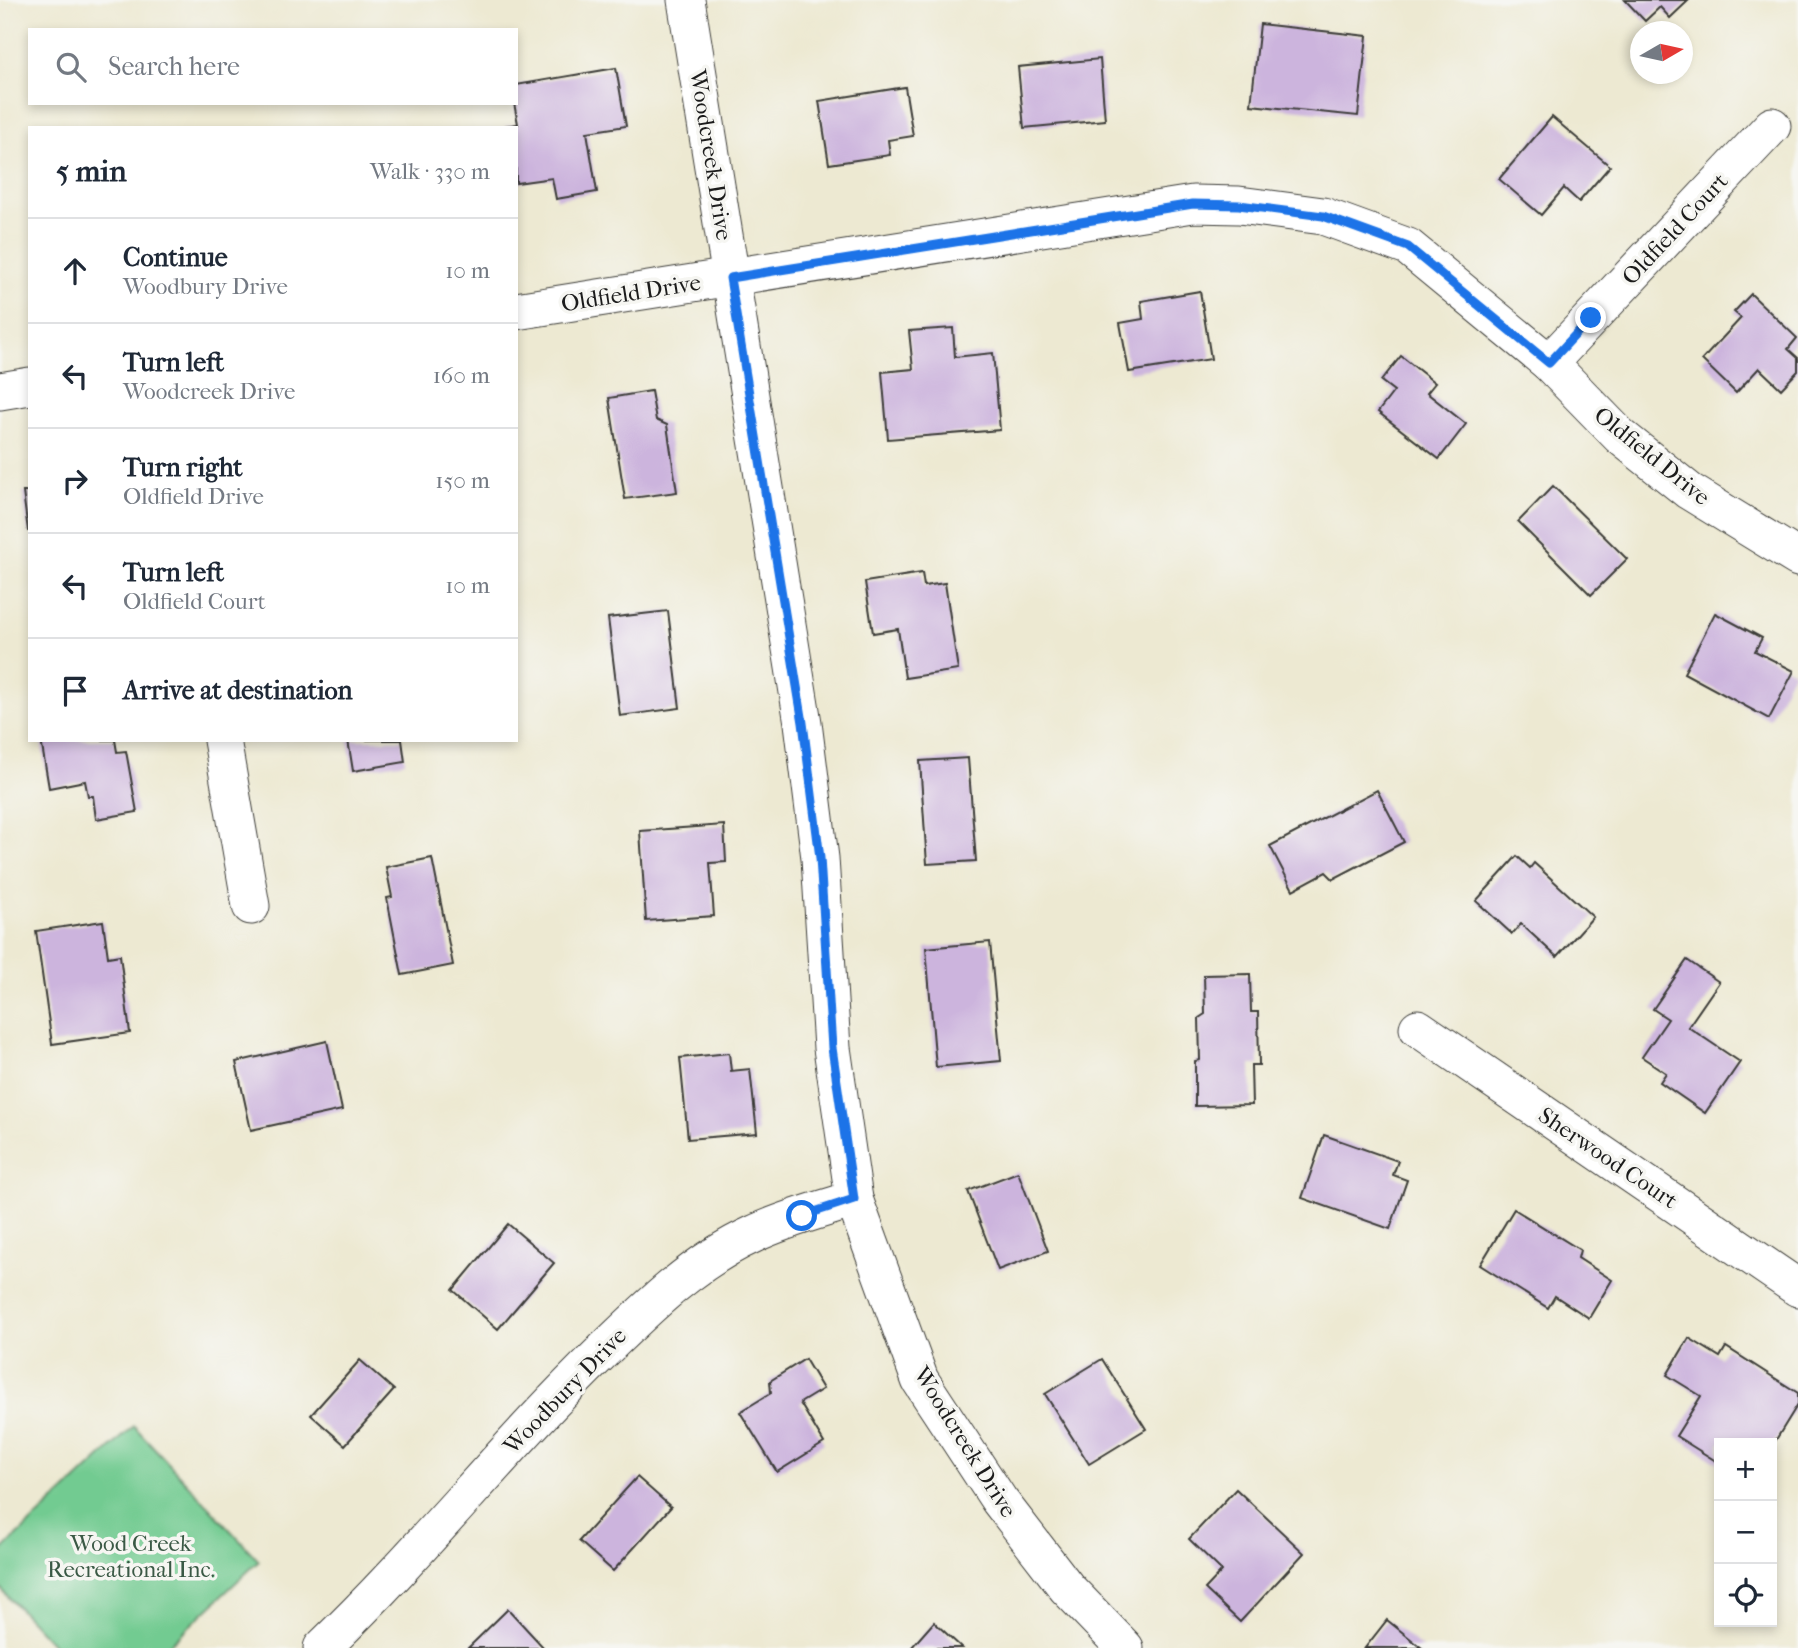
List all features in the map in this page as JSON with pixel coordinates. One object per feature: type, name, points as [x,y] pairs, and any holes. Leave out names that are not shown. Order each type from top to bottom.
[{"type":"street","name":"Woodcreek Drive","points":[[686,0],[806,750],[820,858],[832,1048],[854,1199],[920,1380],[999,1500],[1067,1588],[1121,1647]]},
{"type":"street","name":"Oldfield Court","points":[[1549,363],[1772,126]]},
{"type":"street","name":"Oldfield Drive","points":[[518,311],[1193,204],[1239,205],[1323,216],[1408,247],[1549,363],[1620,436],[1689,491],[1798,558]]},
{"type":"street","points":[[0,391],[28,386]]},
{"type":"street","points":[[222,742],[251,905]]},
{"type":"street","name":"Sherwood Court","points":[[1418,1028],[1798,1288]]},
{"type":"street","name":"Woodbury Drive","points":[[322,1648],[375,1597],[552,1400],[660,1296],[705,1262],[753,1234],[854,1199]]},
{"type":"green space","name":"Wood Creek Recreational Inc.","points":[[134,1426],[259,1561],[166,1648],[56,1648],[0,1588],[0,1552]]},
{"type":"building","points":[[1625,0],[1689,0],[1670,18],[1660,7],[1645,21]]},
{"type":"building","points":[[1260,24],[1367,36],[1358,116],[1251,105]]},
{"type":"building","points":[[1100,59],[1105,120],[1024,128],[1018,67]]},
{"type":"building","points":[[616,68],[626,126],[587,132],[597,192],[556,199],[552,178],[518,183],[518,126],[504,126],[518,124],[514,105],[518,105],[518,85]]},
{"type":"building","points":[[905,87],[913,136],[888,140],[890,155],[829,164],[819,101]]},
{"type":"building","points":[[1552,117],[1610,166],[1579,202],[1564,188],[1541,215],[1499,179]]},
{"type":"building","points":[[1200,291],[1211,359],[1129,372],[1120,323],[1143,319],[1141,301]]},
{"type":"building","points":[[1751,294],[1797,338],[1788,349],[1798,358],[1798,371],[1781,389],[1759,368],[1736,393],[1702,360],[1741,318],[1734,312]]},
{"type":"building","points":[[953,328],[955,357],[993,353],[1000,430],[888,439],[882,372],[913,369],[909,331]]},
{"type":"building","points":[[1401,356],[1435,383],[1427,393],[1466,424],[1439,459],[1378,412],[1394,391],[1381,381]]},
{"type":"building","points":[[651,391],[656,420],[667,425],[677,492],[625,499],[609,398]]},
{"type":"building","points":[[1553,486],[1627,559],[1591,595],[1518,522]]},
{"type":"building","points":[[23,492],[28,492],[28,531]]},
{"type":"building","points":[[922,573],[924,586],[945,583],[958,670],[905,678],[898,629],[873,633],[865,582]]},
{"type":"building","points":[[668,611],[680,708],[620,716],[608,618]]},
{"type":"building","points":[[1715,613],[1762,638],[1755,651],[1794,671],[1769,719],[1684,673]]},
{"type":"building","points":[[41,742],[115,742],[117,752],[126,751],[137,812],[96,819],[93,796],[88,796],[85,781],[49,788]]},
{"type":"building","points":[[348,742],[402,742],[405,762],[353,771]]},
{"type":"building","points":[[968,758],[976,861],[927,864],[920,761]]},
{"type":"building","points":[[1377,790],[1404,842],[1333,879],[1326,872],[1293,890],[1270,846]]},
{"type":"building","points":[[724,825],[726,862],[710,863],[714,916],[646,921],[640,831]]},
{"type":"building","points":[[1517,856],[1530,868],[1534,863],[1593,917],[1557,957],[1521,924],[1512,934],[1476,901]]},
{"type":"building","points":[[432,858],[453,965],[402,975],[387,898],[392,897],[386,867]]},
{"type":"building","points":[[103,921],[108,957],[120,955],[130,1033],[52,1044],[36,931]]},
{"type":"building","points":[[990,942],[1001,1061],[936,1067],[926,948]]},
{"type":"building","points":[[1687,960],[1719,982],[1688,1027],[1740,1062],[1705,1113],[1660,1082],[1666,1073],[1642,1057],[1668,1019],[1653,1009]]},
{"type":"building","points":[[1250,974],[1251,1012],[1258,1012],[1259,1065],[1251,1065],[1252,1105],[1195,1106],[1195,1061],[1200,1060],[1199,1018],[1205,1014],[1204,975]]},
{"type":"building","points":[[327,1041],[342,1110],[251,1130],[236,1062]]},
{"type":"building","points":[[729,1053],[731,1071],[750,1069],[757,1133],[688,1139],[680,1058]]},
{"type":"building","points":[[1324,1135],[1398,1161],[1393,1175],[1407,1180],[1390,1229],[1302,1198]]},
{"type":"building","points":[[1018,1172],[1048,1251],[998,1270],[968,1191]]},
{"type":"building","points":[[1514,1209],[1580,1250],[1578,1258],[1612,1280],[1589,1318],[1555,1296],[1548,1308],[1480,1265]]},
{"type":"building","points":[[508,1224],[554,1263],[498,1329],[453,1290]]},
{"type":"building","points":[[1689,1338],[1720,1357],[1726,1347],[1798,1393],[1798,1404],[1777,1438],[1714,1438],[1714,1460],[1676,1436],[1701,1396],[1667,1375]]},
{"type":"building","points":[[805,1359],[823,1389],[800,1403],[824,1443],[777,1472],[740,1412],[771,1393],[770,1381]]},
{"type":"building","points":[[1102,1359],[1146,1429],[1089,1464],[1045,1394]]},
{"type":"building","points":[[360,1360],[394,1390],[345,1445],[311,1415]]},
{"type":"building","points":[[637,1477],[671,1507],[613,1571],[579,1541]]},
{"type":"building","points":[[1236,1489],[1304,1553],[1240,1622],[1205,1589],[1222,1571],[1189,1539]]},
{"type":"building","points":[[508,1609],[544,1648],[468,1648]]},
{"type":"building","points":[[1387,1620],[1422,1648],[1365,1648]]},
{"type":"building","points":[[934,1622],[962,1648],[911,1648]]},
{"type":"route","points":[[802,1216],[854,1199],[832,1048],[820,858],[803,723],[730,278],[1193,204],[1239,205],[1323,216],[1408,247],[1549,363],[1591,318]]}]
